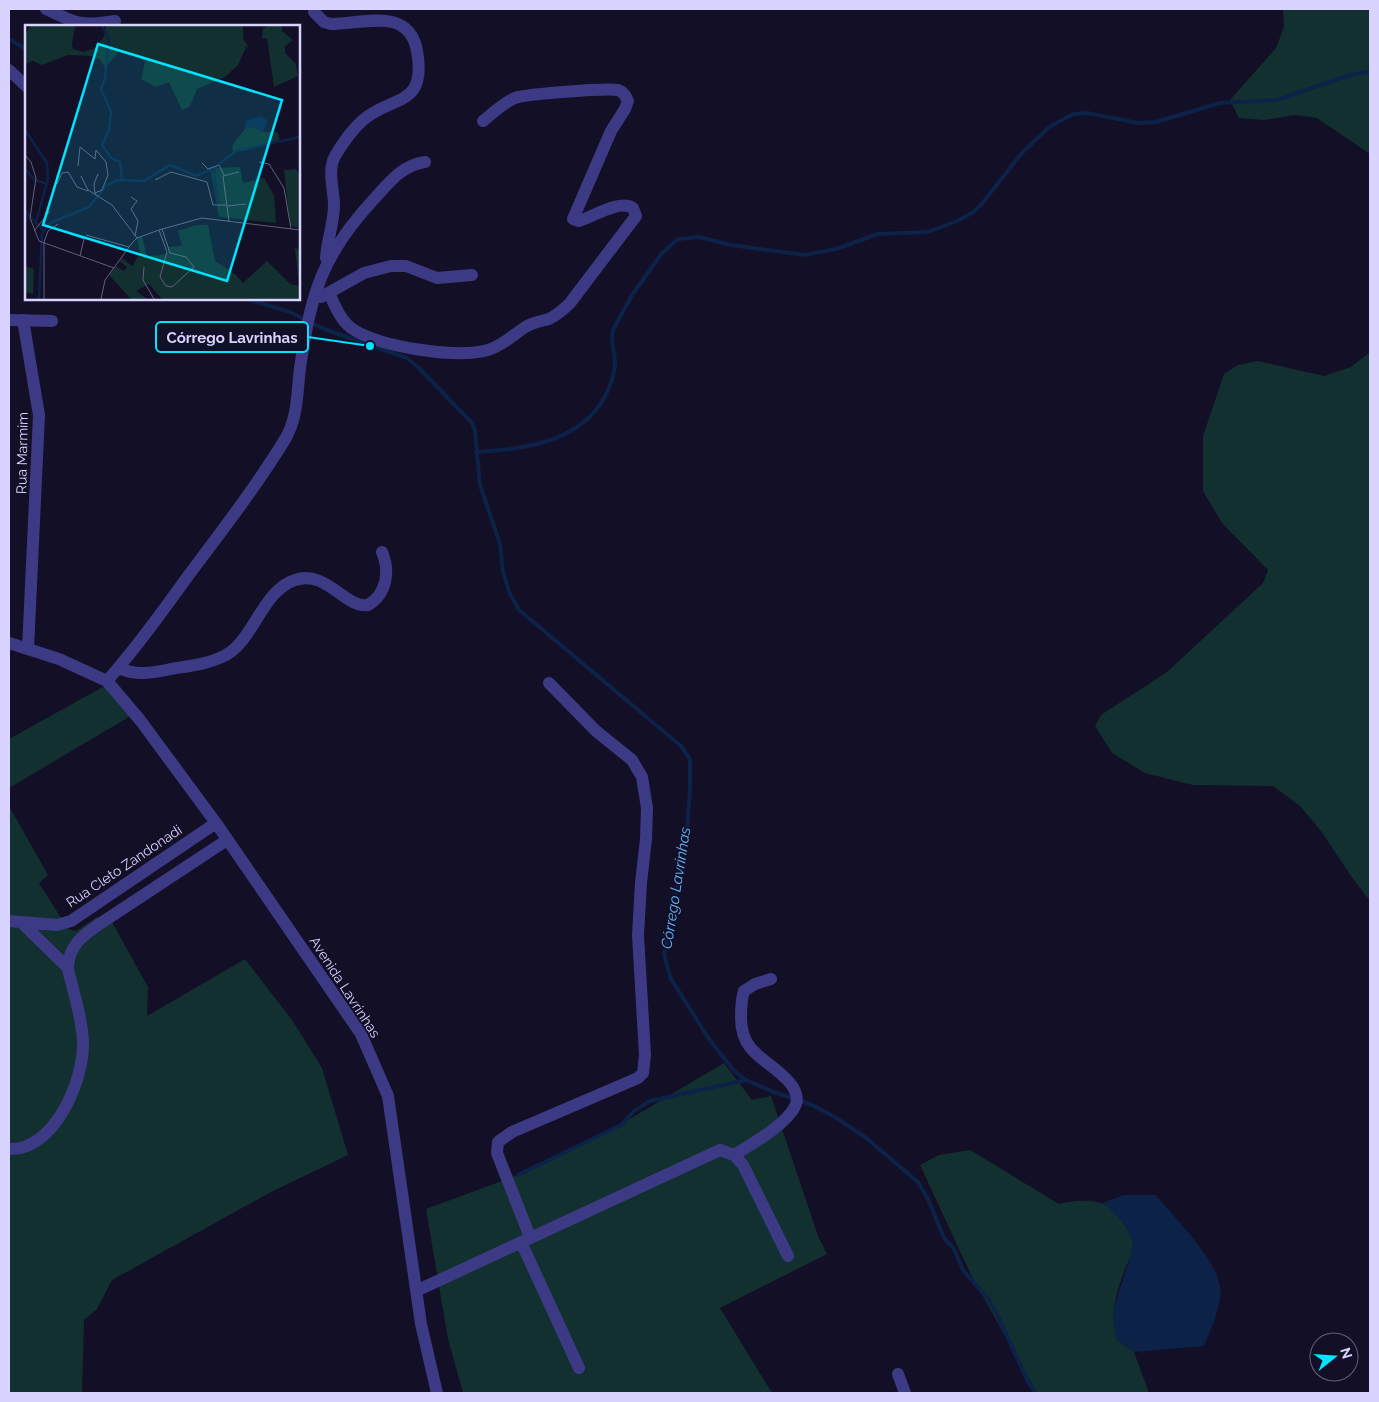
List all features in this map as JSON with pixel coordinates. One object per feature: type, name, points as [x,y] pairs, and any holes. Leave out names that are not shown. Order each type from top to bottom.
[{"type":"street","points":[[46,9],[86,25],[115,21]]},
{"type":"street","points":[[9,643],[60,659],[108,681],[225,528],[285,440],[295,412],[306,331],[326,264],[333,218],[332,175],[335,156],[363,120],[401,102],[411,93],[416,85],[418,60],[413,38],[399,22],[331,24],[324,22],[314,12]]},
{"type":"street","points":[[9,70],[25,85]]},
{"type":"street","points":[[328,293],[344,321],[360,333],[410,348],[452,352],[477,352],[496,347],[527,326],[560,312],[570,303],[636,216],[633,208],[626,206],[610,209],[579,221],[572,219],[611,131],[625,109],[628,101],[625,94],[618,90],[603,90],[529,95],[515,98],[500,106],[483,121]]},
{"type":"street","points":[[326,264],[341,237],[398,174],[407,167],[425,162]]},
{"type":"street","points":[[313,303],[364,273],[391,266],[406,266],[437,278],[472,275]]},
{"type":"street","points":[[9,320],[52,321]]},
{"type":"street","name":"Rua Marmim","points":[[23,320],[40,415],[28,649]]},
{"type":"street","points":[[118,668],[134,674],[200,664],[227,654],[237,646],[277,592],[296,579],[320,580],[358,604],[368,605],[379,596],[384,584],[388,568],[382,552]]},
{"type":"street","name":"Avenida Lavrinhas","points":[[108,681],[140,720],[216,823],[361,1034],[374,1062],[388,1096],[416,1291],[428,1359],[437,1393]]},
{"type":"street","points":[[549,683],[596,731],[632,760],[642,777],[647,808],[646,839],[640,883],[638,935],[646,1055],[643,1072],[638,1078],[512,1132],[498,1142],[497,1153],[525,1240],[579,1368]]},
{"type":"street","name":"Rua Cleto Zandonadi","points":[[15,922],[57,925],[71,921],[216,823]]},
{"type":"street","points":[[9,1149],[26,1147],[42,1138],[56,1121],[74,1090],[81,1065],[83,1043],[80,1018],[68,968],[72,948],[82,936],[227,840]]},
{"type":"street","name":"Rua Cleto Zandonadi","points":[[15,922],[68,968]]},
{"type":"street","points":[[734,1155],[764,1136],[794,1106],[796,1094],[792,1084],[756,1054],[742,1032],[741,1014],[744,991],[756,984],[771,979]]},
{"type":"street","points":[[416,1291],[714,1151],[720,1150],[734,1155],[752,1179],[788,1256]]},
{"type":"street","points":[[898,1374],[905,1393]]},
{"type":"green space","points":[[1283,9],[1370,9],[1370,154],[1317,118],[1295,115],[1265,120],[1239,118],[1230,100],[1276,48],[1284,27]]},
{"type":"green space","points":[[1370,352],[1370,901],[1321,831],[1300,806],[1273,786],[1193,785],[1145,773],[1112,753],[1095,726],[1101,715],[1167,672],[1263,583],[1268,570],[1222,523],[1203,491],[1203,436],[1224,374],[1238,365],[1258,361],[1324,376],[1351,367]]},
{"type":"green space","points":[[110,683],[134,714],[9,788],[9,739]]},
{"type":"green space","points":[[9,806],[48,875],[39,883],[68,929],[76,931],[97,917],[112,922],[148,987],[147,1016],[245,959],[292,1020],[322,1068],[348,1155],[271,1192],[112,1280],[97,1309],[84,1320],[82,1393],[9,1393]]},
{"type":"green space","points":[[724,1063],[752,1100],[771,1096],[818,1236],[827,1254],[720,1308],[772,1393],[463,1393],[448,1339],[426,1209],[513,1177],[611,1130]]},
{"type":"green space","points":[[970,1150],[1059,1204],[1080,1201],[1101,1203],[1121,1220],[1132,1239],[1133,1247],[1116,1296],[1115,1330],[1117,1340],[1134,1352],[1149,1393],[1037,1393],[972,1277],[920,1165],[939,1155]]},
{"type":"water","points":[[1124,1195],[1156,1195],[1193,1238],[1210,1263],[1220,1287],[1220,1301],[1204,1346],[1134,1352],[1117,1340],[1113,1317],[1114,1309],[1132,1242],[1120,1220],[1102,1203]]},
{"type":"waterway","name":"Córrego Lavrinhas","points":[[9,39],[25,48]]},
{"type":"waterway","points":[[476,452],[520,448],[542,443],[561,436],[579,426],[594,412],[606,394],[614,372],[613,330],[632,295],[662,253],[678,239],[699,237],[731,245],[804,255],[836,249],[878,234],[928,232],[972,213],[981,205],[1021,154],[1049,127],[1073,114],[1087,113],[1138,123],[1156,122],[1220,103],[1277,100],[1347,76],[1370,71]]},
{"type":"waterway","name":"Córrego Lavrinhas","points":[[250,300],[290,312],[324,329],[407,358],[472,423],[475,431],[480,485],[500,544],[503,572],[510,594],[519,610],[681,746],[690,759],[686,842],[664,955],[671,979],[709,1039],[734,1071],[746,1080],[812,1105],[835,1117],[865,1137],[918,1182],[927,1197],[944,1238],[954,1249],[963,1270],[988,1299],[996,1312],[1028,1382],[1036,1393]]},
{"type":"waterway","points":[[518,1175],[621,1125],[634,1111],[650,1101],[746,1080]]},
{"type":"place","name":"Córrego Lavrinhas","points":[[370,346]]}]
